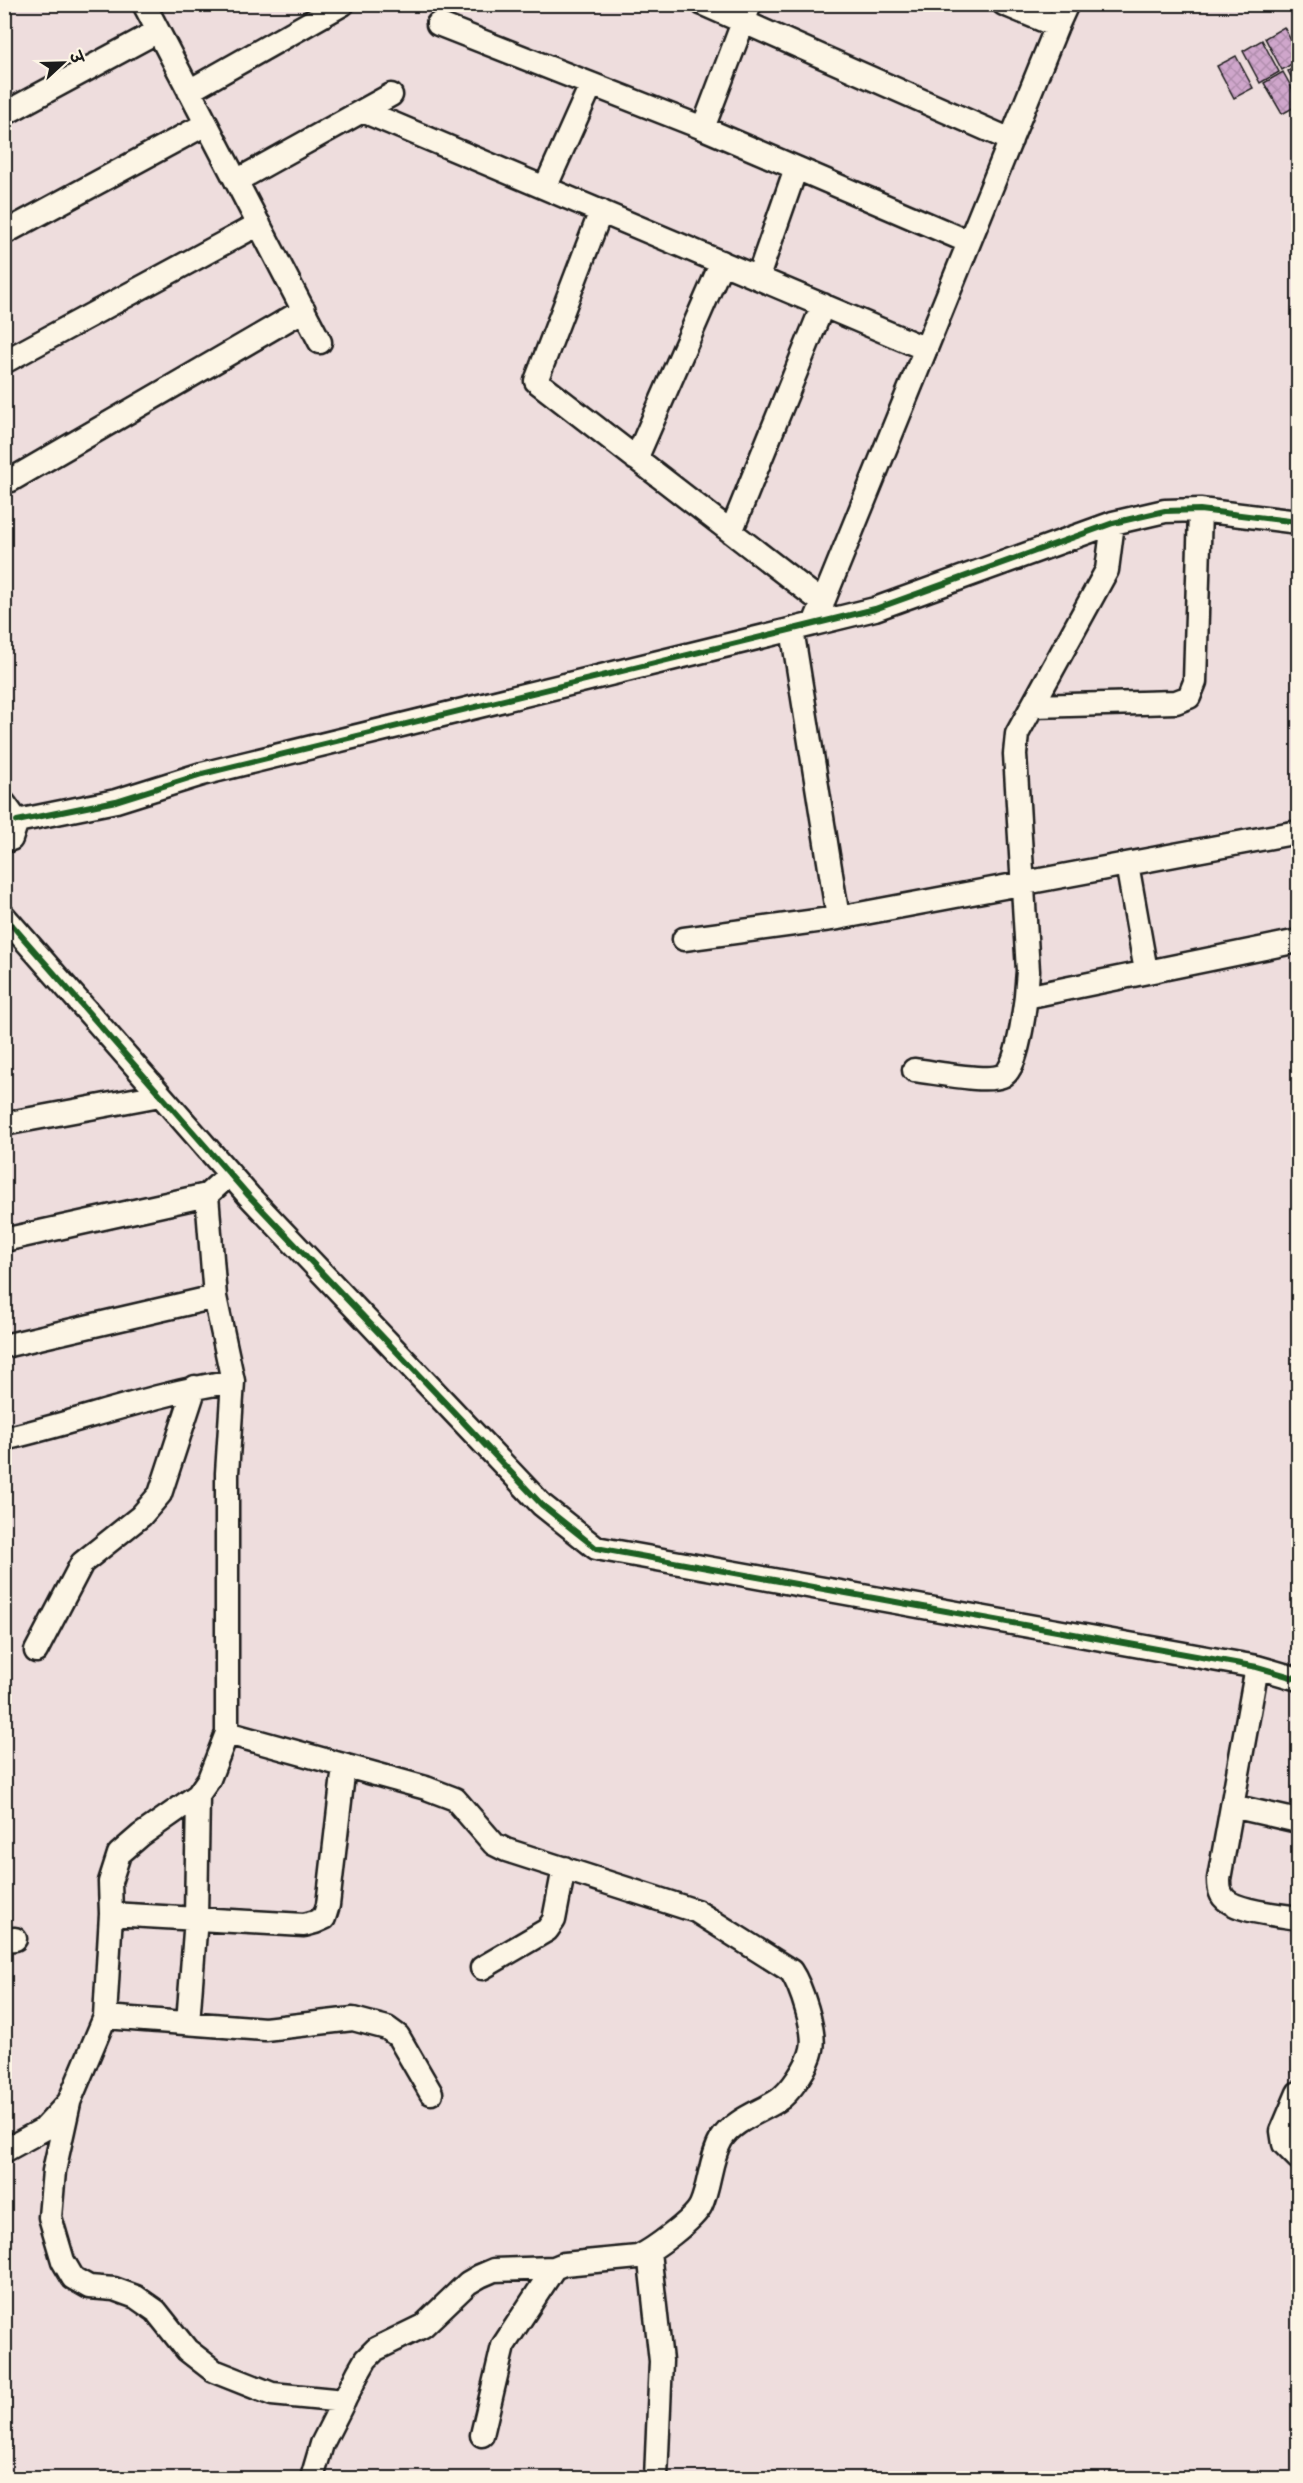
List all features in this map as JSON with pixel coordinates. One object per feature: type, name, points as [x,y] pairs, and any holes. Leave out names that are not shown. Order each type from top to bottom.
[{"type":"street","points":[[144,4],[320,342]]},
{"type":"street","points":[[189,91],[343,4]]},
{"type":"street","points":[[703,4],[747,13],[1011,140]]},
{"type":"street","points":[[1004,4],[1057,26]]},
{"type":"street","points":[[814,624],[1067,4]]},
{"type":"street","points":[[703,129],[747,13]]},
{"type":"street","points":[[438,24],[703,129],[969,242]]},
{"type":"street","points":[[4,114],[158,31]]},
{"type":"street","points":[[545,188],[591,85]]},
{"type":"street","points":[[236,181],[391,95]]},
{"type":"street","points":[[363,111],[926,349]]},
{"type":"street","points":[[4,233],[206,124]]},
{"type":"street","points":[[758,278],[796,168]]},
{"type":"street","points":[[601,211],[536,381],[823,603]]},
{"type":"street","points":[[4,362],[258,224]]},
{"type":"street","points":[[636,459],[722,262]]},
{"type":"street","points":[[731,532],[823,305]]},
{"type":"street","points":[[10,480],[304,310]]},
{"type":"street","points":[[1034,706],[1176,702],[1189,697],[1196,682],[1200,510]]},
{"type":"street","points":[[9,826],[116,801],[202,774],[875,609],[1113,523],[1165,511],[1200,510],[1299,522]]},
{"type":"street","points":[[914,1070],[990,1078],[1004,1076],[1013,1066],[1026,997],[1028,971],[1015,754],[1017,734],[1107,570],[1112,552],[1113,523]]},
{"type":"street","points":[[792,629],[838,918]]},
{"type":"street","points":[[684,939],[838,918],[1299,832]]},
{"type":"street","points":[[1127,864],[1146,971]]},
{"type":"street","points":[[4,916],[230,1174],[542,1505],[596,1548],[1257,1667],[1299,1679]]},
{"type":"street","points":[[1026,997],[1299,941]]},
{"type":"street","points":[[4,1124],[160,1095]]},
{"type":"street","points":[[4,1240],[207,1195],[230,1174]]},
{"type":"street","points":[[207,1195],[215,1297],[233,1381],[227,1473],[227,1733],[209,1779],[198,1796],[141,1835],[119,1854],[110,1882],[111,1914],[105,2017],[69,2102],[54,2171],[50,2217],[63,2261],[74,2278],[89,2287],[114,2289],[136,2297],[156,2311],[186,2350],[214,2371],[272,2394],[344,2401]]},
{"type":"street","points":[[4,1346],[215,1297]]},
{"type":"street","points":[[4,1439],[64,1425],[195,1387],[233,1381]]},
{"type":"street","points":[[36,1651],[82,1563],[132,1524],[160,1494],[195,1387]]},
{"type":"street","points":[[1257,1667],[1219,1879],[1221,1893],[1228,1903],[1240,1908],[1299,1918]]},
{"type":"street","points":[[227,1733],[426,1788],[455,1799],[494,1844],[506,1850],[696,1911],[791,1971],[798,1981],[813,2034],[812,2050],[789,2093],[730,2128],[722,2139],[700,2207],[649,2252],[638,2257],[564,2264],[554,2268],[494,2270],[474,2279],[423,2326],[376,2349],[366,2359],[322,2444],[312,2478]]},
{"type":"street","points":[[111,1914],[304,1924],[324,1918],[328,1905],[344,1766]]},
{"type":"street","points":[[188,2023],[196,1918],[198,1796]]},
{"type":"street","points":[[1232,1806],[1299,1821]]},
{"type":"street","points":[[482,1968],[547,1930],[554,1920],[564,1868]]},
{"type":"street","points":[[105,2017],[281,2028],[353,2019],[387,2028],[398,2036],[431,2093]]},
{"type":"street","points":[[1299,2093],[1282,2131],[1284,2144],[1299,2158]]},
{"type":"street","points":[[4,2151],[44,2128],[69,2102]]},
{"type":"street","points":[[649,2252],[661,2361],[656,2478]]},
{"type":"street","points":[[482,2435],[503,2346],[554,2268]]},
{"type":"building","points":[[1298,20],[1298,36],[1292,24]]},
{"type":"building","points":[[1284,27],[1298,54],[1298,60],[1282,70],[1265,38]]},
{"type":"building","points":[[1262,40],[1279,72],[1260,83],[1243,51]]},
{"type":"building","points":[[1236,56],[1253,88],[1234,98],[1217,66]]},
{"type":"building","points":[[1298,65],[1298,90],[1288,71]]},
{"type":"building","points":[[1283,72],[1298,99],[1298,105],[1282,114],[1264,83]]},
{"type":"cycle path","points":[[17,821],[116,801],[202,774],[875,609],[1113,523],[1165,511],[1200,510],[1298,522]]},
{"type":"cycle path","points":[[4,916],[249,1196],[542,1505],[596,1548],[1257,1667],[1298,1679]]}]
